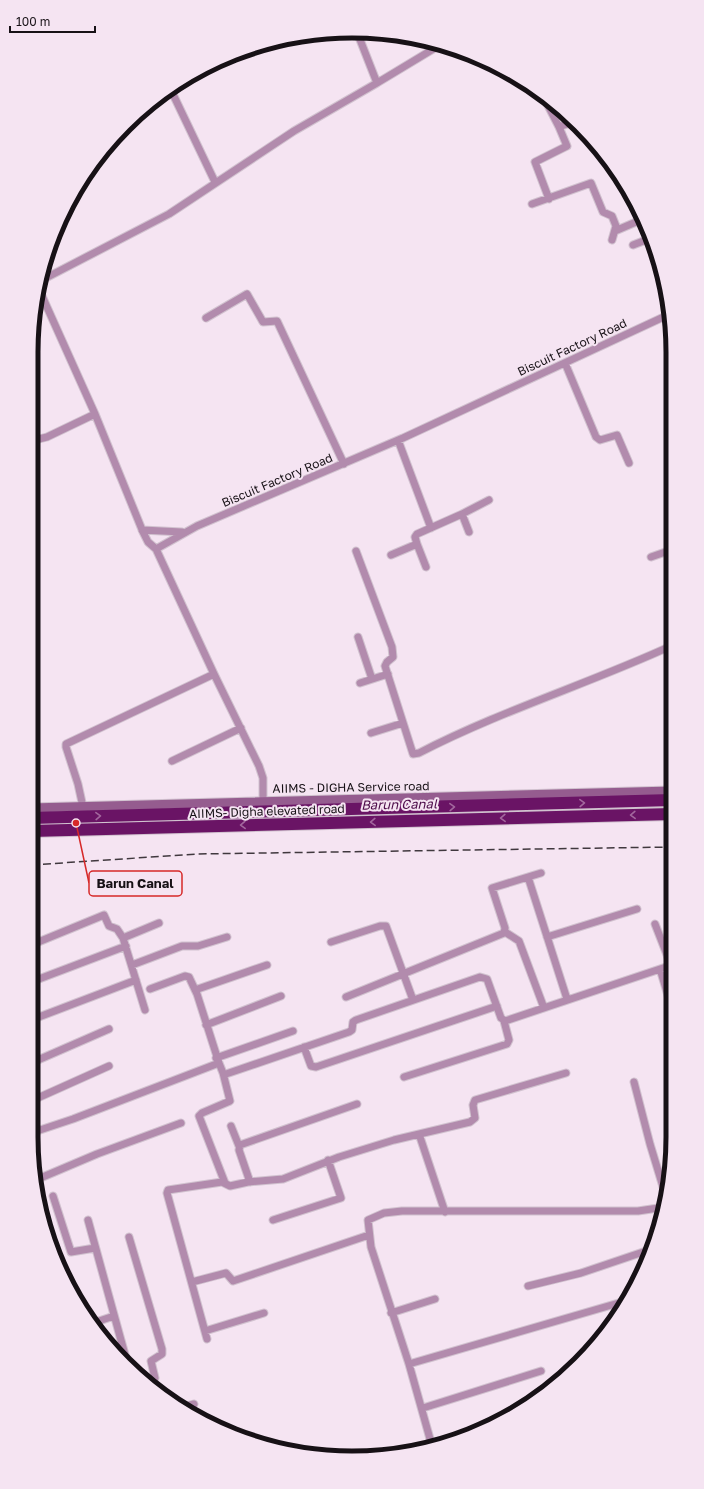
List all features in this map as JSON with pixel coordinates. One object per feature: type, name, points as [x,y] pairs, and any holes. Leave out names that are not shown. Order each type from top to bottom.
[{"type":"highway","name":"AIIMS- Digha elevated road","points":[[38,818],[666,800]]},
{"type":"highway","name":"AIIMS- Digha elevated road","points":[[38,831],[666,814]]},
{"type":"main road","name":"AIIMS - DIGHA Service road","points":[[38,808],[666,791]]},
{"type":"street","points":[[359,38],[377,83]]},
{"type":"street","points":[[47,277],[169,214],[215,182],[294,131],[433,49]]},
{"type":"street","points":[[173,94],[215,182]]},
{"type":"street","points":[[549,108],[567,146],[535,162],[549,199]]},
{"type":"street","points":[[559,127],[567,124]]},
{"type":"street","points":[[532,204],[591,183],[603,212],[612,217],[616,225],[612,240]]},
{"type":"street","points":[[615,231],[638,222]]},
{"type":"street","points":[[633,245],[645,240]]},
{"type":"street","points":[[206,318],[247,294],[263,322],[277,321],[344,464]]},
{"type":"street","points":[[43,298],[95,414],[142,530],[148,542],[156,549],[261,773],[263,801]]},
{"type":"street","name":"Biscuit Factory Road","points":[[156,549],[184,533],[398,440],[664,317]]},
{"type":"street","points":[[565,363],[596,437],[600,440],[617,435],[629,462]]},
{"type":"street","points":[[38,439],[48,437],[95,414]]},
{"type":"street","points":[[398,440],[431,528]]},
{"type":"street","points":[[426,567],[417,544],[416,535],[489,500]]},
{"type":"street","points":[[462,514],[469,532]]},
{"type":"street","points":[[142,530],[184,533]]},
{"type":"street","points":[[391,555],[417,544]]},
{"type":"street","points":[[356,551],[394,654],[393,657],[385,663],[411,751],[414,755],[480,724],[610,673],[666,648]]},
{"type":"street","points":[[651,557],[666,552]]},
{"type":"street","points":[[358,637],[372,680]]},
{"type":"street","points":[[83,807],[66,744],[214,674]]},
{"type":"street","points":[[360,683],[388,674]]},
{"type":"street","points":[[371,733],[403,723]]},
{"type":"street","points":[[172,761],[241,728]]},
{"type":"street","points":[[541,873],[492,888],[505,932],[519,941],[544,1008]]},
{"type":"street","points":[[528,877],[567,1000]]},
{"type":"street","points":[[547,937],[637,909]]},
{"type":"street","points":[[38,942],[102,915],[109,926],[117,929],[123,938],[145,1010]]},
{"type":"street","points":[[123,938],[159,923]]},
{"type":"street","points":[[655,924],[666,951]]},
{"type":"street","points":[[331,942],[380,926],[386,926],[402,974],[413,1000]]},
{"type":"street","points":[[346,997],[505,932]]},
{"type":"street","points":[[132,965],[185,945],[198,946],[227,937]]},
{"type":"street","points":[[38,979],[126,946]]},
{"type":"street","points":[[195,990],[267,965]]},
{"type":"street","points":[[504,1021],[666,967]]},
{"type":"street","points":[[660,969],[666,989]]},
{"type":"street","points":[[150,989],[186,976],[195,990],[223,1073],[230,1101],[202,1113],[200,1116],[225,1183]]},
{"type":"street","points":[[223,1073],[227,1074],[349,1032],[352,1030],[353,1022],[356,1020],[484,977],[488,981],[504,1021],[509,1040],[507,1044],[404,1077]]},
{"type":"street","points":[[38,1017],[136,980]]},
{"type":"street","points":[[206,1025],[280,996]]},
{"type":"street","points":[[304,1047],[311,1066],[316,1067],[497,1006]]},
{"type":"street","points":[[38,1059],[109,1029]]},
{"type":"street","points":[[38,1130],[292,1031]]},
{"type":"street","points":[[38,1098],[109,1066]]},
{"type":"street","points":[[207,1339],[168,1191],[173,1188],[225,1183],[230,1186],[250,1182],[288,1178],[328,1160],[418,1134],[474,1120],[475,1116],[473,1102],[477,1099],[566,1073]]},
{"type":"street","points":[[634,1082],[662,1184]]},
{"type":"street","points":[[239,1146],[283,1129],[357,1104]]},
{"type":"street","points":[[41,1178],[97,1154],[181,1123]]},
{"type":"street","points":[[231,1126],[250,1182]]},
{"type":"street","points":[[418,1134],[445,1212]]},
{"type":"street","points":[[274,1220],[341,1198],[328,1160]]},
{"type":"street","points":[[53,1196],[71,1252],[95,1248]]},
{"type":"street","points":[[431,1441],[423,1408],[391,1313],[369,1235],[368,1220],[384,1213],[402,1211],[638,1211],[657,1208]]},
{"type":"street","points":[[88,1220],[124,1353]]},
{"type":"street","points":[[192,1282],[226,1273],[233,1281],[369,1235]]},
{"type":"street","points":[[129,1237],[162,1349],[162,1354],[151,1361],[155,1378],[153,1380]]},
{"type":"street","points":[[528,1286],[581,1273],[644,1252]]},
{"type":"street","points":[[391,1313],[435,1299]]},
{"type":"street","points":[[409,1364],[618,1303]]},
{"type":"street","points":[[205,1331],[264,1313]]},
{"type":"street","points":[[98,1321],[114,1316]]},
{"type":"street","points":[[423,1408],[541,1371]]},
{"type":"street","points":[[190,1405],[194,1404]]},
{"type":"waterway","name":"Barun Canal","points":[[38,825],[451,814]]},
{"type":"railway","points":[[38,865],[197,854],[666,847]]},
{"type":"place","name":"Barun Canal","points":[[76,823]]}]
